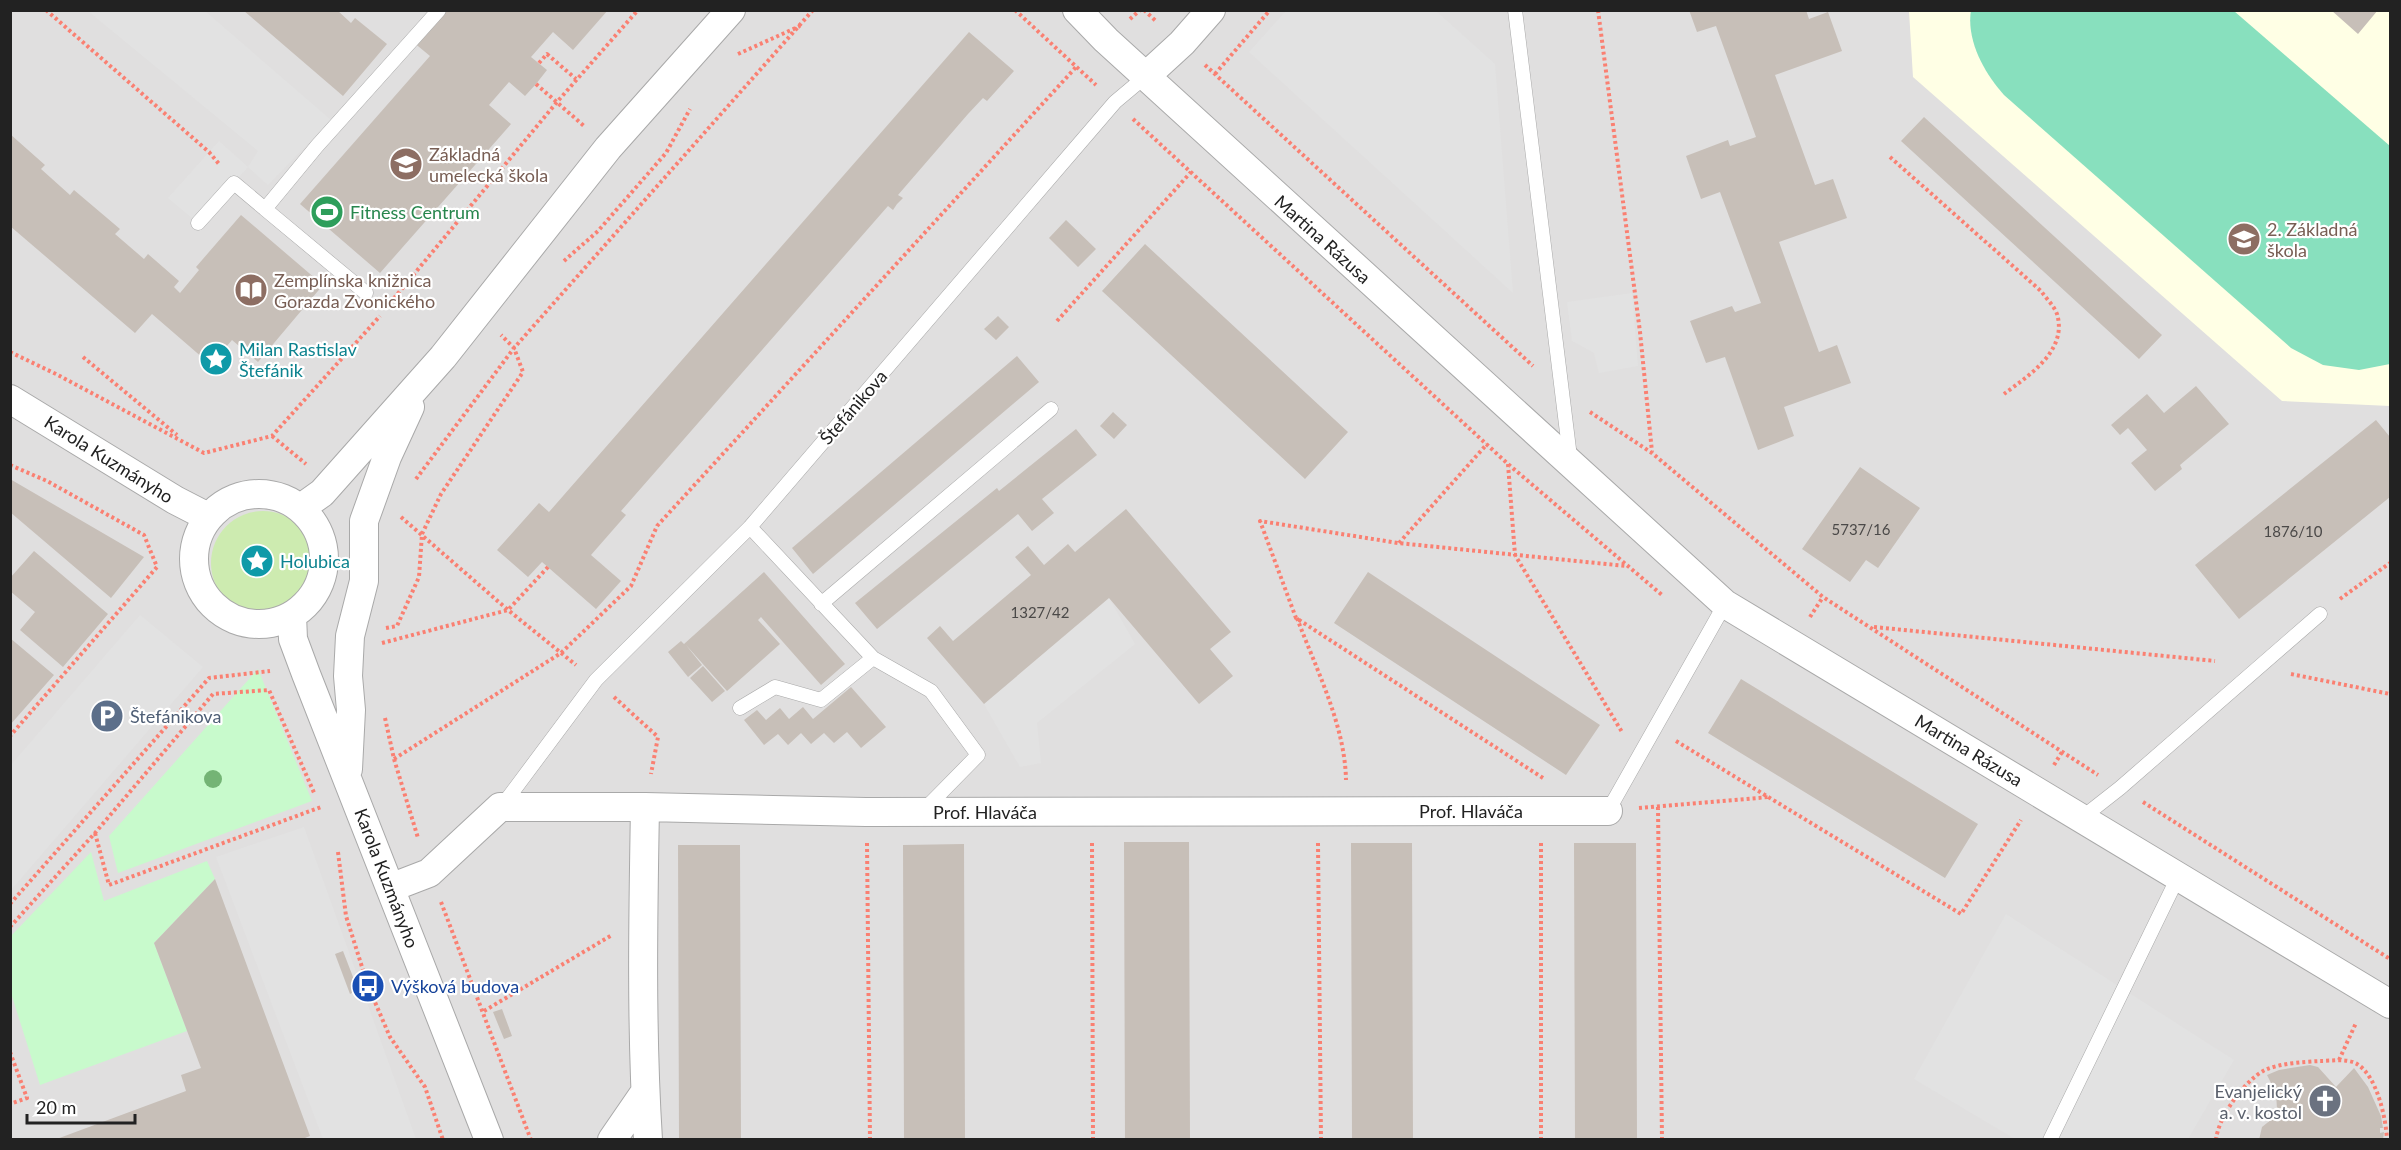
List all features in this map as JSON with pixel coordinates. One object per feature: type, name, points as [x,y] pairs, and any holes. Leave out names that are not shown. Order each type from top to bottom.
[{"type":"street","points":[[301,508],[322,493],[443,357],[608,148],[731,10]]},
{"type":"street","name":"Martina Rázusa","points":[[1077,10],[1106,40],[1725,604],[2391,1004]]},
{"type":"street","name":"Štefánikova","points":[[1146,76],[1182,43],[1211,10]]},
{"type":"street","points":[[348,776],[351,710],[348,676],[351,654],[350,636],[364,582],[364,521],[370,499],[410,407],[443,357]]},
{"type":"street","name":"Karola Kuzmányho","points":[[10,399],[208,518]]},
{"type":"street","points":[[260,493],[289,501],[301,508],[315,524],[323,543],[324,564],[319,585],[309,602],[292,615],[266,624],[238,621],[214,606],[202,591],[195,572],[194,553],[198,534],[208,518],[231,499],[260,493]]},
{"type":"street","name":"Karola Kuzmányho","points":[[292,615],[293,639],[348,776],[483,1138]]},
{"type":"street","points":[[390,888],[429,873],[500,807]]},
{"type":"street","name":"Prof. Hlaváča","points":[[500,807],[645,807],[866,812],[1608,811]]},
{"type":"street","points":[[645,807],[643,916],[645,1092],[648,1140]]},
{"type":"street","points":[[612,1140],[645,1092]]},
{"type":"lane","points":[[265,209],[439,10]]},
{"type":"lane","points":[[1515,10],[1571,465]]},
{"type":"lane","name":"Štefánikova","points":[[500,807],[596,680],[750,527],[1115,102],[1146,76]]},
{"type":"lane","points":[[198,223],[234,183],[366,293]]},
{"type":"lane","points":[[822,604],[1051,409]]},
{"type":"lane","points":[[750,527],[873,658],[931,692],[978,755],[922,812]]},
{"type":"lane","points":[[1608,811],[1725,604]]},
{"type":"lane","points":[[2083,817],[2120,788],[2320,614]]},
{"type":"lane","points":[[740,708],[775,687],[821,700],[873,658]]},
{"type":"lane","points":[[2050,1140],[2179,875]]},
{"type":"path","points":[[46,10],[209,152],[234,183]]},
{"type":"path","points":[[10,352],[185,441],[204,453],[272,436],[384,311],[576,79],[638,10]]},
{"type":"path","points":[[414,482],[514,348],[813,10]]},
{"type":"path","points":[[531,1140],[429,873],[394,759],[561,653],[631,586],[657,526],[1076,67],[1142,10],[1182,43],[1562,392],[1652,453],[1823,597],[1873,627],[2062,753],[2391,959]]},
{"type":"path","points":[[1215,74],[1270,10]]},
{"type":"path","points":[[1598,10],[1640,332],[1652,453]]},
{"type":"path","points":[[735,56],[800,26]]},
{"type":"path","points":[[539,63],[547,54],[576,79]]},
{"type":"path","points":[[536,84],[587,128]]},
{"type":"path","points":[[564,261],[598,231],[666,153],[692,104]]},
{"type":"path","points":[[1890,157],[2041,291],[2057,314],[2058,337],[2040,367],[2004,394]]},
{"type":"path","points":[[1057,321],[1191,172]]},
{"type":"path","points":[[83,357],[185,441]]},
{"type":"path","points":[[1398,543],[1487,444]]},
{"type":"path","points":[[1508,464],[1515,555],[1638,759]]},
{"type":"path","points":[[10,465],[47,481],[144,535],[157,567],[10,736]]},
{"type":"path","points":[[393,510],[508,610],[596,680],[658,737],[645,807]]},
{"type":"path","points":[[1346,812],[1346,766],[1332,711],[1260,521],[1398,543],[1628,566]]},
{"type":"path","points":[[2320,614],[2391,563]]},
{"type":"path","points":[[351,654],[371,646],[508,610],[548,567]]},
{"type":"path","points":[[1296,618],[1544,779]]},
{"type":"path","points":[[1873,627],[2215,661]]},
{"type":"path","points":[[2258,667],[2391,694]]},
{"type":"path","points":[[10,927],[95,833],[213,694],[269,690],[306,674]]},
{"type":"path","points":[[269,690],[325,817]]},
{"type":"path","points":[[1655,728],[1961,914],[2062,753]]},
{"type":"path","points":[[1608,811],[1769,797]]},
{"type":"path","points":[[95,833],[109,885],[321,807]]},
{"type":"path","points":[[1658,807],[1662,1140]]},
{"type":"path","points":[[1541,811],[1541,1140]]},
{"type":"path","points":[[866,812],[870,1140]]},
{"type":"path","points":[[1092,812],[1093,1140]]},
{"type":"path","points":[[1318,812],[1321,1140]]},
{"type":"path","points":[[337,846],[346,916],[368,986],[390,1037],[425,1087],[443,1140]]},
{"type":"path","points":[[483,1011],[643,916]]},
{"type":"path","points":[[10,1052],[27,1098],[10,1104]]},
{"type":"path","points":[[2216,1140],[2217,1130],[2234,1097],[2265,1070],[2295,1063],[2339,1060],[2357,1064],[2369,1078],[2385,1114],[2387,1140]]},
{"type":"shaded area","points":[[11,11],[2390,11],[2390,1139],[11,1139]]},
{"type":"shaded area","points":[[88,11],[205,11],[331,120],[268,185],[248,167],[258,151]]},
{"type":"shaded area","points":[[1286,11],[1436,11],[1495,64],[1513,293],[1249,52]]},
{"type":"shaded area","name":"2. Základná škola","points":[[1909,11],[2390,11],[2390,406],[2282,401],[1913,77]]},
{"type":"shaded area","points":[[219,141],[248,167],[198,223],[168,198]]},
{"type":"shaded area","points":[[1632,293],[1638,366],[1599,373],[1594,353],[1572,341],[1567,302]]},
{"type":"shaded area","points":[[1109,598],[1135,644],[1037,723],[1041,763],[1020,767],[984,704]]},
{"type":"shaded area","name":"Štefánikova","points":[[140,615],[203,667],[11,890],[11,765]]},
{"type":"shaded area","points":[[304,827],[416,1139],[323,1139],[216,857]]},
{"type":"shaded area","points":[[2006,914],[2234,1060],[2188,1139],[2015,1139],[1914,1079]]},
{"type":"green space","name":"2. Základná škola","points":[[1971,10],[2234,11],[2390,146],[2390,364],[2359,370],[2323,365],[2291,348],[2004,95],[1978,56],[1971,33]]},
{"type":"green space","points":[[263,511],[283,515],[300,526],[311,543],[315,563],[311,583],[300,600],[283,611],[263,615],[243,611],[226,600],[215,583],[211,563],[215,543],[226,526],[243,515]]},
{"type":"green space","points":[[258,669],[312,801],[118,873],[109,836]]},
{"type":"green space","points":[[91,852],[104,901],[207,861],[215,879],[154,943],[187,1031],[40,1085],[11,993],[10,937]]},
{"type":"building","points":[[243,10],[337,10],[351,23],[355,18],[387,44],[343,96]]},
{"type":"building","name":"Základná umelecká škola","points":[[430,10],[608,10],[573,50],[553,32],[531,57],[547,70],[536,84],[525,96],[509,82],[489,105],[511,124],[380,273],[300,204],[430,56],[407,37]]},
{"type":"building","points":[[1689,10],[1806,10],[1809,19],[1828,12],[1842,51],[1775,75],[1815,185],[1833,179],[1847,218],[1779,242],[1819,352],[1837,345],[1851,383],[1784,407],[1794,436],[1758,450],[1725,357],[1706,363],[1690,321],[1732,306],[1735,312],[1761,303],[1720,192],[1701,199],[1686,156],[1728,140],[1730,146],[1756,137],[1716,26],[1697,32]]},
{"type":"building","points":[[2331,10],[2378,10],[2358,34]]},
{"type":"building","points":[[969,32],[1014,71],[987,101],[983,98],[968,114],[898,195],[903,198],[893,210],[888,206],[621,511],[626,515],[591,555],[621,581],[596,609],[542,562],[528,577],[497,550],[539,503],[549,512]]},
{"type":"building","points":[[1924,117],[2162,335],[2139,359],[1901,141]]},
{"type":"building","points":[[10,134],[45,165],[41,169],[70,195],[74,190],[120,229],[115,234],[144,259],[148,254],[179,281],[174,287],[180,293],[199,270],[196,267],[241,215],[323,285],[258,362],[232,340],[211,365],[152,314],[135,333],[10,226]]},
{"type":"building","points":[[1066,220],[1096,249],[1078,267],[1049,238]]},
{"type":"building","points":[[1145,244],[1348,432],[1305,479],[1102,291]]},
{"type":"building","points":[[998,316],[1009,327],[996,340],[984,329]]},
{"type":"building","points":[[1017,356],[1039,382],[813,574],[792,548]]},
{"type":"building","points":[[2196,386],[2229,424],[2180,465],[2182,469],[2155,491],[2131,463],[2147,450],[2128,428],[2120,435],[2111,425],[2147,394],[2164,413]]},
{"type":"building","points":[[1113,412],[1127,425],[1114,439],[1100,426]]},
{"type":"building","points":[[2376,420],[2390,437],[2390,497],[2239,619],[2195,565]]},
{"type":"building","points":[[1076,429],[1097,455],[1042,499],[1054,513],[1032,531],[1018,514],[877,629],[855,603],[997,488],[999,491]]},
{"type":"building","points":[[1860,467],[1920,508],[1878,568],[1866,560],[1850,582],[1802,549]]},
{"type":"building","points":[[10,479],[144,557],[111,598],[10,512]]},
{"type":"building","points":[[1126,509],[1231,632],[1210,649],[1233,676],[1199,704],[1109,598],[984,704],[927,638],[940,626],[953,641],[1031,575],[1015,557],[1028,546],[1044,565],[1068,544],[1075,552]]},
{"type":"building","points":[[34,551],[108,614],[63,667],[20,630],[35,612],[10,591],[10,578]]},
{"type":"building","points":[[764,572],[845,664],[821,685],[761,617],[758,620],[780,644],[727,691],[686,645],[702,665],[688,677],[668,652],[681,641],[684,644]]},
{"type":"building","points":[[1368,572],[1600,725],[1566,775],[1334,623]]},
{"type":"building","points":[[10,638],[54,675],[10,725]]},
{"type":"building","points":[[703,666],[725,691],[712,702],[690,678]]},
{"type":"building","points":[[1741,679],[1978,824],[1945,878],[1708,733]]},
{"type":"building","points":[[851,687],[886,727],[861,748],[847,732],[834,743],[824,733],[811,744],[801,733],[788,745],[778,734],[764,745],[744,720],[757,710],[766,720],[780,708],[789,719],[803,707],[813,719]]},
{"type":"building","points":[[1124,842],[1189,842],[1190,1140],[1125,1140]]},
{"type":"building","points":[[1351,843],[1412,843],[1413,1140],[1352,1140]]},
{"type":"building","points":[[1574,843],[1636,843],[1637,1140],[1575,1140]]},
{"type":"building","points":[[964,844],[965,1140],[904,1140],[903,845]]},
{"type":"building","points":[[678,845],[740,845],[741,1140],[679,1140]]},
{"type":"building","points":[[215,879],[310,1136],[300,1140],[54,1140],[186,1091],[181,1075],[201,1068],[154,943]]},
{"type":"building","points":[[343,951],[358,990],[350,994],[335,954]]},
{"type":"building","points":[[502,1009],[512,1036],[504,1039],[493,1012]]},
{"type":"building","name":"Evanjelický a. v. kostol","points":[[2310,1065],[2318,1067],[2336,1087],[2354,1068],[2368,1087],[2381,1116],[2383,1128],[2380,1128],[2380,1133],[2384,1132],[2383,1140],[2259,1140],[2262,1127],[2272,1119],[2268,1111],[2277,1109],[2276,1093],[2267,1075],[2279,1070]]},
{"type":"place","name":"Základná umelecká škola","points":[[406,164]]},
{"type":"place","name":"Fitness Centrum","points":[[327,212]]},
{"type":"place","name":"2. Základná škola","points":[[2244,239]]},
{"type":"place","name":"Zemplínska knižnica Gorazda Zvonického","points":[[251,290]]},
{"type":"place","name":"Milan Rastislav Štefánik","points":[[216,359]]},
{"type":"place","name":"Holubica","points":[[257,561]]},
{"type":"place","name":"Štefánikova","points":[[107,716]]},
{"type":"place","name":"Výšková budova","points":[[368,986]]},
{"type":"place","name":"Evanjelický a. v. kostol","points":[[2325,1101]]}]
